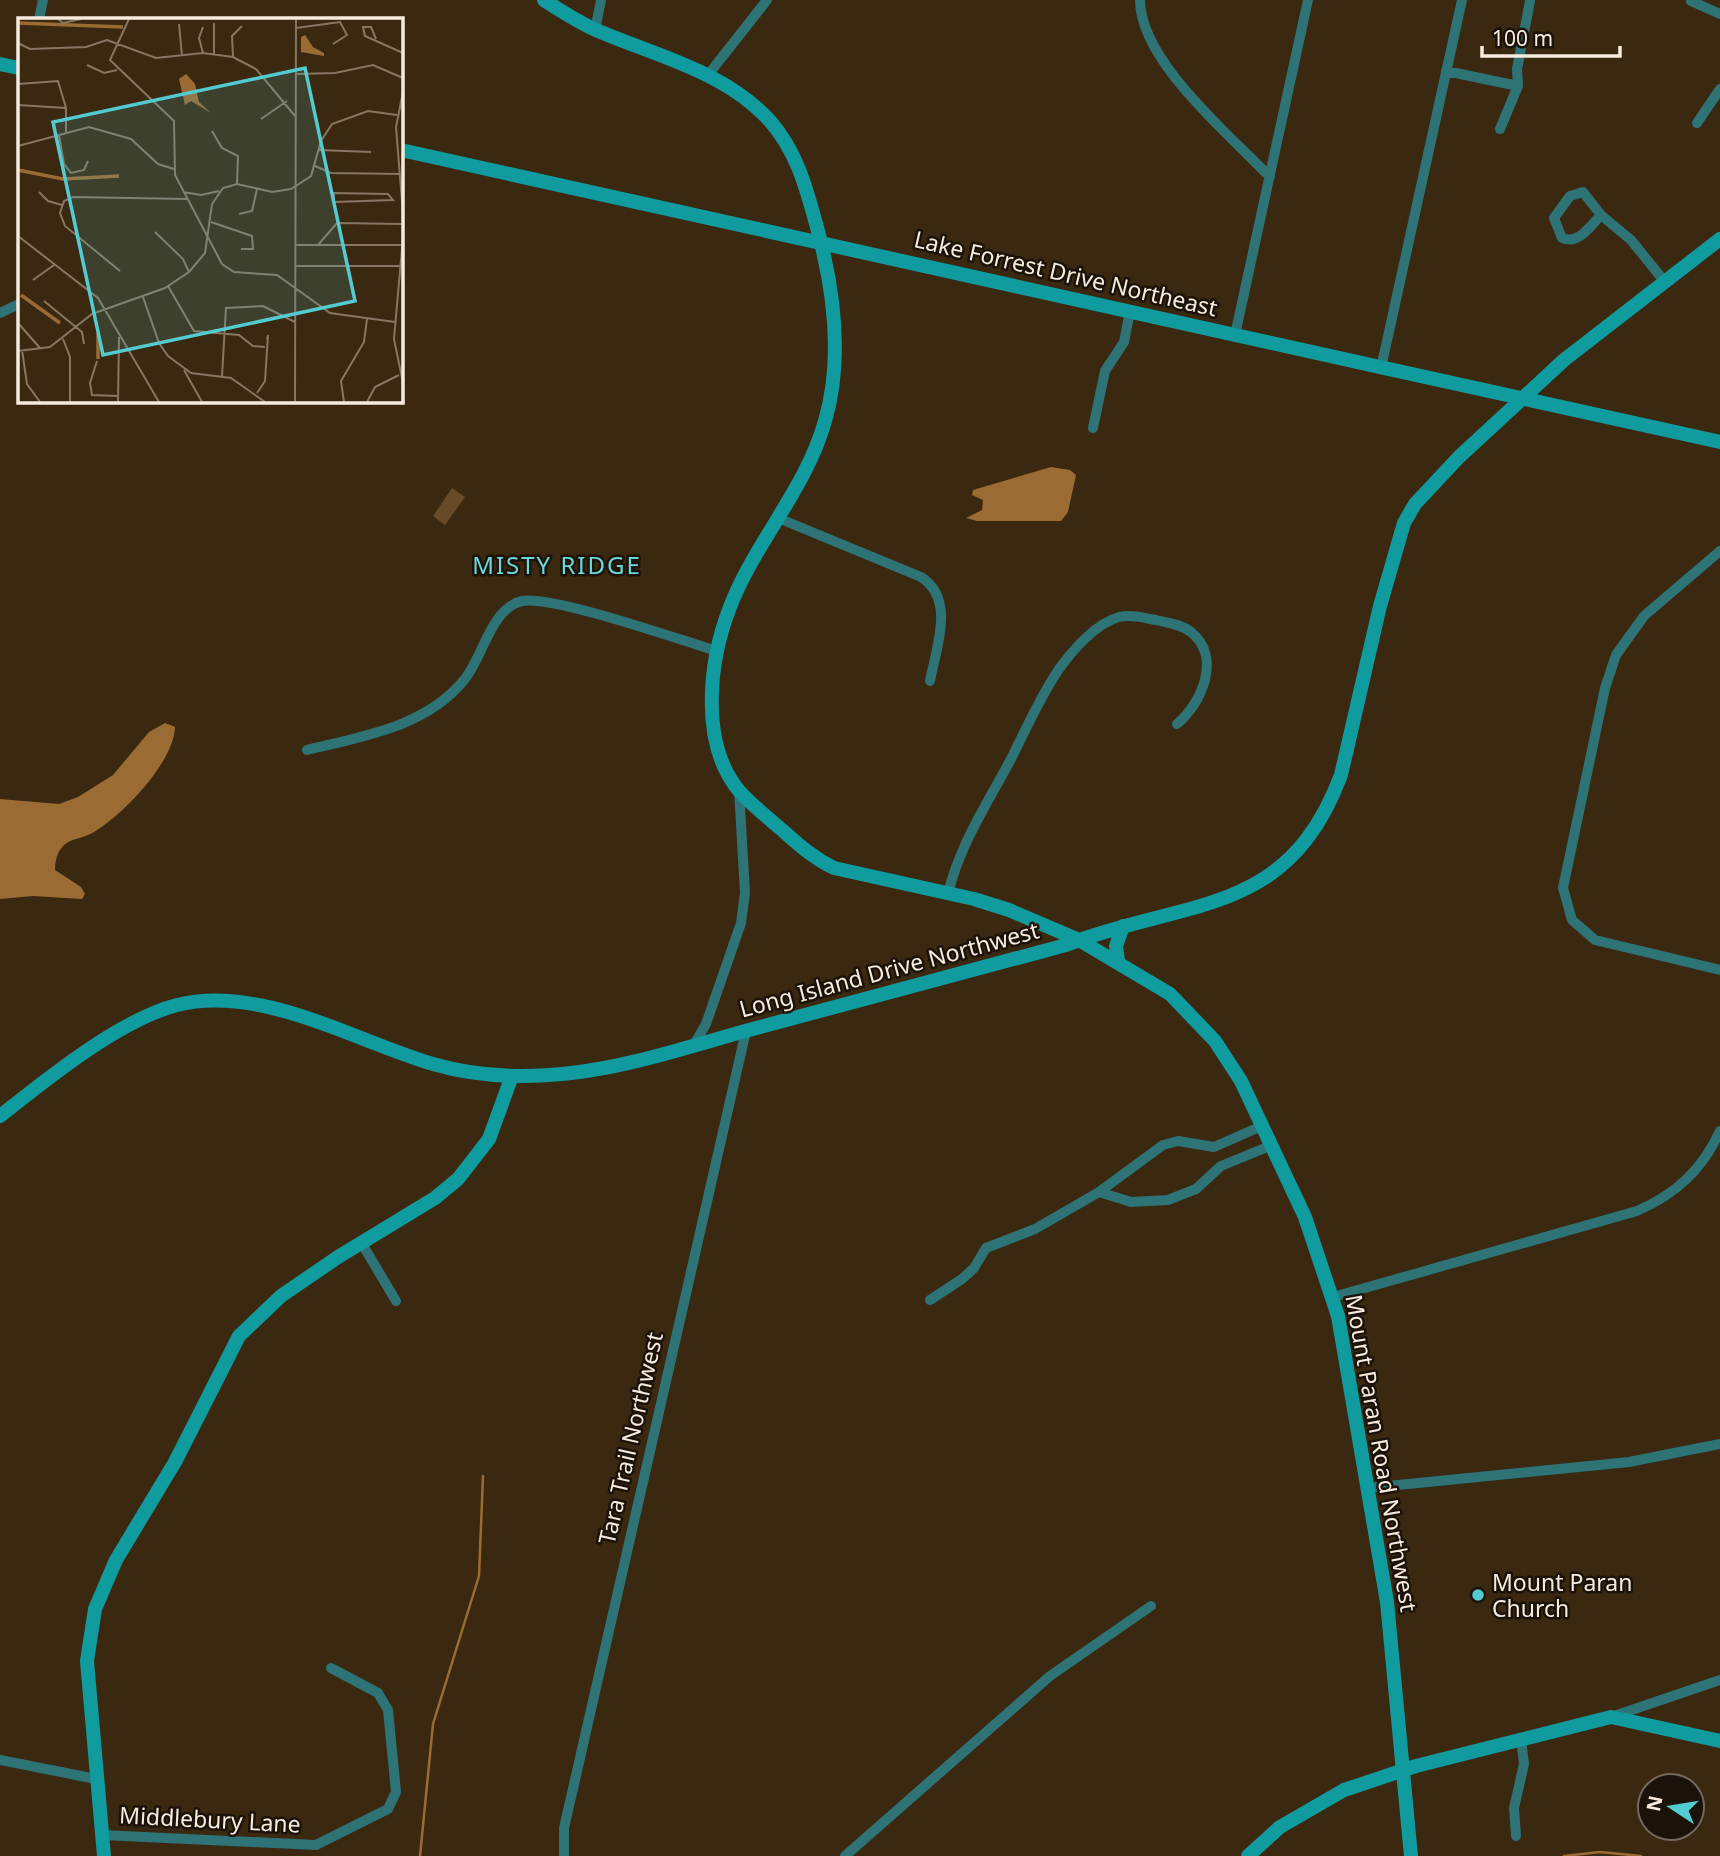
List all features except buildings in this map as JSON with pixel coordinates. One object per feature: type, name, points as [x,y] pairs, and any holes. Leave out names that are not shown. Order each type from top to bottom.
[{"type":"street","points":[[39,18],[43,0]]},
{"type":"street","name":"Mount Paran Road Northwest","points":[[544,0],[594,30],[708,75],[751,103],[785,140],[800,167],[830,279],[834,335],[830,396],[818,442],[731,605],[717,651],[713,702],[715,730],[723,762],[739,790],[817,860],[850,874],[948,894],[1009,910],[1079,940],[1162,988],[1194,1015],[1215,1041],[1264,1125],[1305,1217],[1333,1297],[1387,1602],[1411,1856]]},
{"type":"street","points":[[594,30],[601,0]]},
{"type":"street","points":[[708,75],[767,0]]},
{"type":"street","points":[[1140,0],[1146,33],[1164,64],[1270,177]]},
{"type":"street","points":[[1235,335],[1308,0]]},
{"type":"street","points":[[1381,368],[1462,0]]},
{"type":"street","points":[[1500,129],[1518,86],[1517,69],[1530,1]]},
{"type":"street","points":[[1691,1],[1720,14]]},
{"type":"street","points":[[0,64],[18,68]]},
{"type":"street","points":[[1446,71],[1518,86]]},
{"type":"street","points":[[1697,122],[1720,89]]},
{"type":"street","name":"Lake Forrest Drive Northeast","points":[[402,150],[820,240],[1519,400],[1720,442]]},
{"type":"street","points":[[1601,215],[1576,240],[1562,238],[1554,223],[1557,212],[1570,196],[1579,191],[1589,196],[1601,215],[1631,240],[1665,282]]},
{"type":"street","name":"Long Island Drive Northwest","points":[[0,1116],[135,1022],[156,1012],[198,1001],[271,1008],[435,1065],[512,1076],[603,1069],[1214,903],[1239,893],[1279,869],[1310,838],[1330,807],[1341,775],[1380,606],[1404,523],[1431,485],[1519,400],[1720,239]]},
{"type":"street","points":[[0,313],[18,304]]},
{"type":"street","points":[[1094,428],[1105,371],[1124,342],[1130,311]]},
{"type":"street","points":[[778,518],[920,577],[933,586],[940,599],[942,613],[930,681]]},
{"type":"street","points":[[1720,551],[1644,616],[1616,655],[1605,688],[1563,888],[1572,919],[1595,940],[1720,970]]},
{"type":"street","points":[[307,750],[403,724],[440,704],[470,672],[498,617],[520,601],[550,602],[717,651]]},
{"type":"street","points":[[948,894],[961,853],[1050,684],[1069,657],[1102,625],[1118,617],[1137,617],[1180,625],[1198,639],[1207,659],[1204,687],[1194,707],[1177,724]]},
{"type":"street","points":[[692,1045],[706,1024],[741,923],[745,893],[739,790]]},
{"type":"street","points":[[1118,961],[1116,946],[1123,926]]},
{"type":"street","name":"Tara Trail Northwest","points":[[564,1856],[564,1828],[569,1805],[746,1031]]},
{"type":"street","points":[[104,1856],[88,1703],[88,1644],[95,1609],[117,1560],[175,1462],[239,1336],[282,1296],[361,1242],[435,1198],[458,1180],[489,1139],[512,1076]]},
{"type":"street","points":[[930,1300],[968,1274],[986,1248],[1035,1229],[1099,1192],[1163,1145],[1178,1141],[1214,1147],[1264,1125]]},
{"type":"street","points":[[1333,1297],[1647,1206],[1689,1178],[1702,1164],[1720,1131]]},
{"type":"street","points":[[1099,1192],[1131,1202],[1168,1200],[1195,1189],[1222,1166],[1272,1145]]},
{"type":"street","points":[[1214,1147],[1222,1166]]},
{"type":"street","points":[[361,1242],[396,1301]]},
{"type":"street","points":[[1368,1488],[1630,1462],[1720,1444]]},
{"type":"street","points":[[845,1856],[1051,1676],[1152,1606]]},
{"type":"street","name":"Middlebury Lane","points":[[102,1835],[306,1845],[316,1844],[387,1809],[396,1791],[388,1710],[378,1693],[331,1668]]},
{"type":"street","points":[[1248,1856],[1280,1827],[1310,1807],[1344,1790],[1402,1770],[1611,1717],[1720,1680]]},
{"type":"street","points":[[1611,1717],[1720,1741]]},
{"type":"street","points":[[1516,1836],[1514,1808],[1524,1764],[1521,1740]]},
{"type":"street","points":[[0,1760],[96,1779]]},
{"type":"shaded area","points":[[1051,467],[1070,470],[1076,475],[1068,512],[1061,521],[977,521],[966,518],[982,510],[983,500],[972,495],[973,490]]},
{"type":"shaded area","points":[[452,488],[465,497],[445,525],[433,516]]},
{"type":"shaded area","points":[[165,723],[175,727],[172,741],[157,771],[145,786],[106,824],[67,843],[58,854],[55,870],[81,887],[85,894],[82,899],[33,896],[0,899],[0,799],[59,804],[78,797],[113,775],[149,732]]},
{"type":"waterway","points":[[420,1856],[433,1724],[479,1576],[483,1476]]},
{"type":"waterway","points":[[1564,1856],[1600,1852],[1641,1856]]},
{"type":"place","name":"Mount Paran Church","points":[[1478,1595]]},
{"type":"district","name":"MISTY RIDGE","points":[[557,564]]}]
